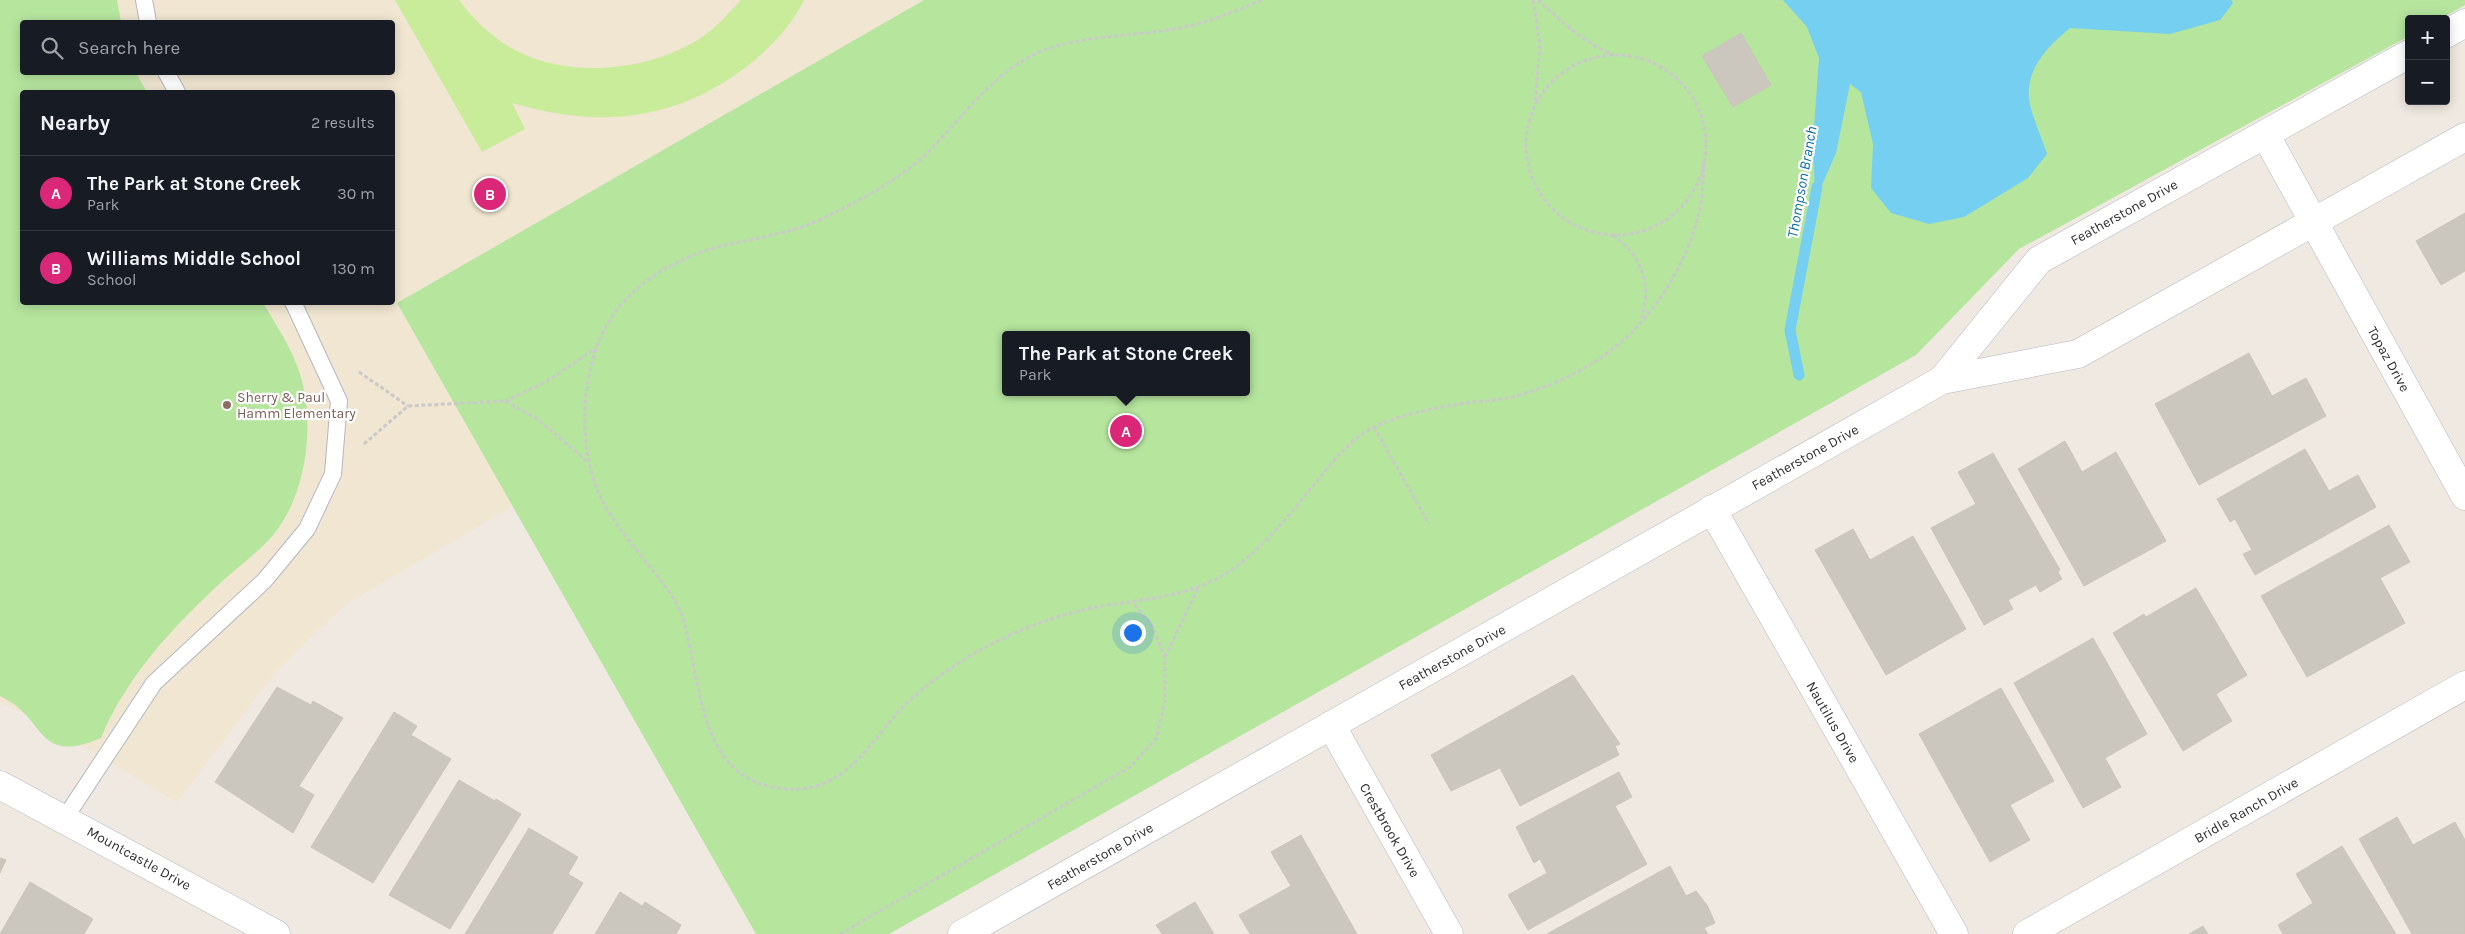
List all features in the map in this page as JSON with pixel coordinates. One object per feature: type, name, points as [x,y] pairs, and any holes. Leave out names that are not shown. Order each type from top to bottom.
[{"type":"street","points":[[2450,32],[2465,23]]},
{"type":"street","name":"Featherstone Drive","points":[[1942,380],[2038,260],[2405,56]]},
{"type":"street","points":[[2265,134],[2312,223]]},
{"type":"street","name":"Featherstone Drive","points":[[962,934],[1942,380],[2078,354],[2465,137]]},
{"type":"street","name":"Topaz Drive","points":[[2312,223],[2465,496]]},
{"type":"street","name":"Nautilus Drive","points":[[1712,509],[1954,934]]},
{"type":"street","name":"Bridle Ranch Drive","points":[[2027,934],[2465,685]]},
{"type":"street","name":"Crestbrook Drive","points":[[1331,725],[1449,934]]},
{"type":"street","name":"Mountcastle Drive","points":[[0,784],[276,934]]},
{"type":"lane","points":[[144,0],[148,20]]},
{"type":"lane","points":[[168,75],[175,90]]},
{"type":"lane","points":[[65,818],[154,683],[264,581],[307,529],[333,474],[339,401],[294,305]]},
{"type":"path","points":[[1262,0],[1234,12],[1179,28],[1067,42],[1038,53],[1015,65],[994,81],[926,154],[888,185],[830,215],[795,229],[700,252],[671,265],[623,302],[607,323],[597,347],[584,413],[589,462],[604,504],[681,611],[706,720],[724,758],[740,774],[779,789],[800,789],[839,777],[861,757],[909,701],[976,652],[1015,632],[1048,620],[1085,610],[1132,602],[1199,585],[1220,577],[1270,536],[1342,451],[1356,438],[1374,428],[1398,418],[1466,403],[1499,400],[1566,379],[1618,345],[1640,324],[1680,266],[1692,237],[1701,207],[1706,142],[1703,122],[1696,104],[1685,87],[1670,73],[1653,63],[1634,56],[1614,55],[1594,58],[1575,65],[1559,76],[1545,90],[1534,108]]},
{"type":"path","points":[[1534,0],[1540,45],[1534,108],[1528,126],[1526,146],[1531,176],[1537,190],[1546,203],[1569,222],[1597,233],[1613,235],[1643,231],[1670,217],[1691,195],[1698,182],[1704,162]]},
{"type":"path","points":[[1538,0],[1596,48],[1614,55]]},
{"type":"path","points":[[1613,235],[1632,252],[1643,274],[1647,288],[1647,303],[1640,324]]},
{"type":"path","points":[[359,450],[374,434],[408,406],[505,401],[546,382],[597,347]]},
{"type":"path","points":[[356,371],[408,406]]},
{"type":"path","points":[[505,401],[536,418],[589,462]]},
{"type":"path","points":[[1374,428],[1429,524]]},
{"type":"path","points":[[1164,658],[1199,585]]},
{"type":"path","points":[[840,934],[1130,767],[1156,739],[1165,702],[1164,658],[1152,625],[1132,602]]},
{"type":"shaded area","name":"Sherry & Paul Hamm Elementary","points":[[0,0],[924,0],[397,303],[513,506],[348,603],[303,644],[271,678],[177,802],[43,723],[0,702]]},
{"type":"green space","points":[[0,0],[117,0],[121,20],[20,20],[20,75],[137,75],[146,90],[20,90],[20,305],[264,305],[294,358],[303,386],[307,407],[306,453],[294,498],[285,518],[273,535],[200,602],[166,637],[123,695],[101,738],[79,745],[64,746],[52,743],[43,736],[27,716],[15,705],[0,696]]},
{"type":"green space","points":[[395,0],[459,0],[488,31],[513,49],[544,62],[589,68],[636,64],[680,50],[710,31],[741,0],[804,0],[787,27],[758,57],[723,83],[695,98],[637,115],[607,117],[576,116],[512,103],[525,129],[482,152]]},
{"type":"green space","points":[[924,0],[2465,0],[2465,5],[2447,15],[2405,15],[2405,38],[2019,249],[1916,355],[889,934],[756,934],[397,303]]},
{"type":"water","points":[[1783,0],[2231,0],[2233,3],[2220,20],[2170,34],[2070,28],[2047,50],[2031,77],[2029,99],[2047,154],[2028,178],[1964,217],[1929,224],[1891,213],[1871,188],[1873,144],[1861,92],[1850,84],[1836,153],[1815,201],[1813,141],[1819,58],[1807,27]]},
{"type":"building","points":[[1741,33],[1771,85],[1733,107],[1702,56]]},
{"type":"building","points":[[2465,213],[2465,271],[2441,285],[2416,241]]},
{"type":"building","points":[[2249,353],[2272,396],[2306,378],[2326,416],[2199,485],[2155,404]]},
{"type":"building","points":[[2065,441],[2082,472],[2116,452],[2166,541],[2084,586],[2018,469]]},
{"type":"building","points":[[2305,449],[2329,491],[2358,475],[2376,507],[2255,575],[2243,554],[2252,550],[2235,519],[2230,522],[2217,499]]},
{"type":"building","points":[[1993,453],[2060,570],[2058,572],[2062,579],[2040,592],[2036,585],[2008,600],[2013,609],[1984,625],[1931,528],[1976,504],[1958,472]]},
{"type":"building","points":[[2389,525],[2410,562],[2380,578],[2405,623],[2307,677],[2261,596]]},
{"type":"building","points":[[1853,529],[1870,560],[1913,536],[1966,629],[1886,675],[1815,550]]},
{"type":"building","points":[[2196,588],[2247,675],[2216,694],[2232,721],[2183,751],[2113,633],[2144,614],[2146,617]]},
{"type":"building","points":[[2093,638],[2147,734],[2105,758],[2121,787],[2083,808],[2014,683]]},
{"type":"building","points":[[1573,675],[1620,744],[1615,746],[1619,755],[1520,806],[1500,768],[1451,791],[1431,755]]},
{"type":"building","points":[[277,687],[311,705],[313,701],[343,718],[299,786],[314,795],[293,833],[215,782]]},
{"type":"building","points":[[2001,688],[2054,781],[2010,805],[2030,840],[1990,862],[1919,734]]},
{"type":"building","points":[[394,712],[417,726],[411,735],[451,759],[373,883],[311,847]]},
{"type":"building","points":[[1619,772],[1632,797],[1615,806],[1647,864],[1528,930],[1508,895],[1547,873],[1540,859],[1534,863],[1516,827]]},
{"type":"building","points":[[459,780],[521,814],[450,929],[389,895]]},
{"type":"building","points":[[2397,817],[2413,845],[2455,822],[2465,840],[2465,934],[2412,934],[2359,839]]},
{"type":"building","points":[[529,828],[578,857],[568,874],[583,883],[552,934],[465,934]]},
{"type":"building","points":[[1301,835],[1357,934],[1250,934],[1239,915],[1291,886],[1271,852]]},
{"type":"building","points":[[2342,846],[2396,934],[2283,934],[2278,925],[2313,903],[2296,874]]},
{"type":"building","points":[[0,858],[6,860],[0,873]]},
{"type":"building","points":[[1670,866],[1686,896],[1696,891],[1707,905],[1715,923],[1704,928],[1708,934],[1547,934]]},
{"type":"building","points":[[30,882],[93,919],[84,934],[0,934]]},
{"type":"building","points":[[620,892],[642,906],[645,902],[681,925],[676,934],[595,934]]},
{"type":"building","points":[[1195,902],[1214,934],[1162,934],[1156,925]]},
{"type":"building","points":[[2203,926],[2208,934],[2189,934]]},
{"type":"waterway","name":"Thompson Branch","points":[[1799,375],[1790,330],[1817,187]]},
{"type":"place","name":"Williams Middle School","points":[[490,194]]},
{"type":"place","name":"Sherry & Paul Hamm Elementary","points":[[227,405]]},
{"type":"place","name":"The Park at Stone Creek","points":[[1126,431]]}]
